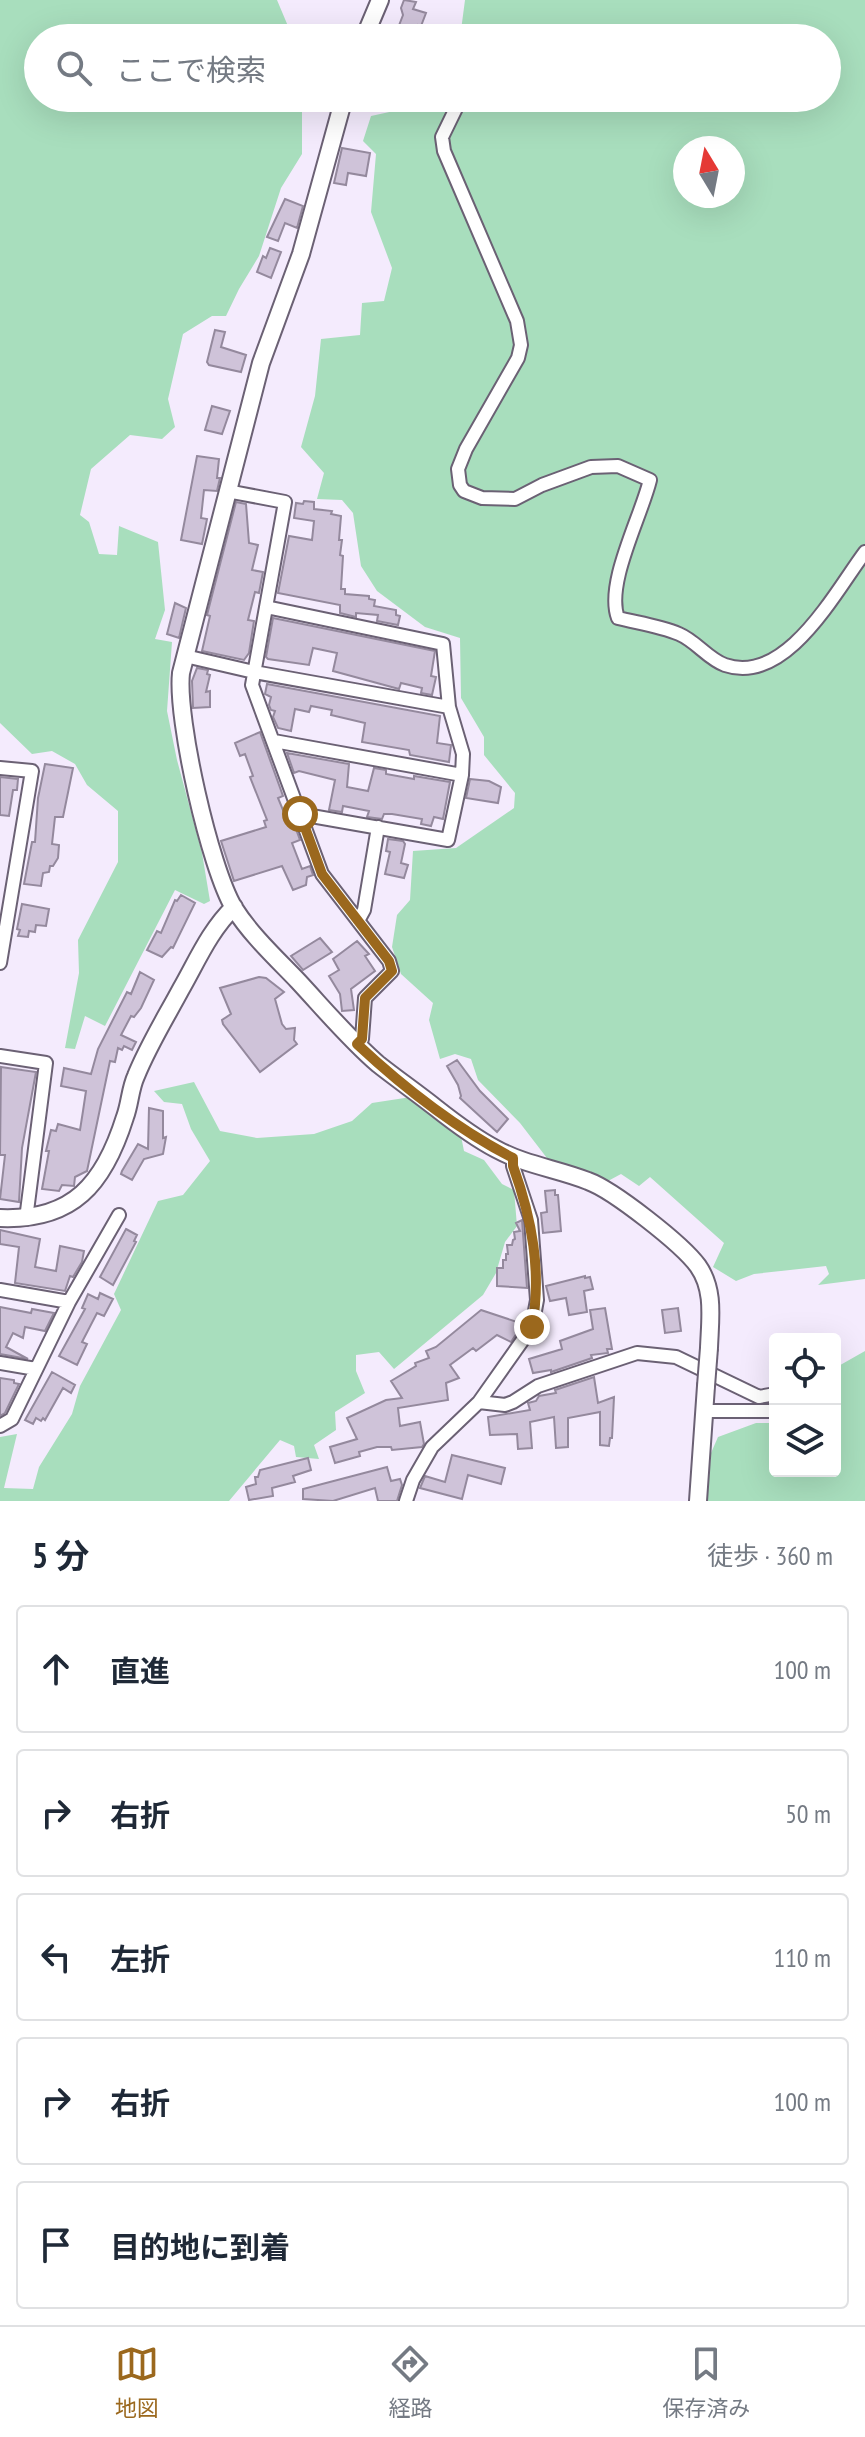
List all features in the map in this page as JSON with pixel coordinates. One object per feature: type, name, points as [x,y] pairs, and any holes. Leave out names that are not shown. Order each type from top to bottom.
[{"type":"street","points":[[370,24],[380,0]]},
{"type":"street","points":[[340,112],[301,254],[261,363],[185,656],[179,691],[191,764],[219,873],[234,907],[276,958],[378,1064],[461,1126],[513,1158],[599,1186],[696,1263],[709,1289],[711,1302],[698,1501]]},
{"type":"street","points":[[454,112],[442,137],[444,151],[517,321],[521,345],[518,358],[466,449],[458,469],[464,491],[482,498],[515,499],[542,485],[591,467],[618,466],[650,480],[643,508],[618,573],[614,607],[618,618],[679,634],[701,646],[722,664],[741,668],[757,667],[782,656],[804,636],[865,552]]},
{"type":"street","points":[[227,491],[285,502],[252,685],[322,874],[389,961],[392,971],[365,998],[362,1039],[357,1044]]},
{"type":"street","points":[[266,607],[443,644],[449,707],[463,754],[462,775],[448,840],[300,814]]},
{"type":"street","points":[[185,656],[254,672],[449,707]]},
{"type":"street","points":[[274,741],[462,775]]},
{"type":"street","points":[[0,768],[32,771],[0,963]]},
{"type":"street","points":[[358,921],[364,910],[378,827]]},
{"type":"street","points":[[0,1218],[26,1219],[57,1211],[98,1178],[115,1149],[135,1078],[153,1042],[219,922],[234,907]]},
{"type":"street","points":[[0,1056],[46,1063],[26,1219]]},
{"type":"street","points":[[406,1501],[413,1480],[432,1447],[479,1402],[532,1327],[537,1300],[531,1220],[513,1158]]},
{"type":"street","points":[[0,1426],[12,1419],[69,1302],[119,1215]]},
{"type":"street","points":[[0,1290],[69,1302]]},
{"type":"street","points":[[479,1402],[505,1405],[538,1386],[637,1353],[676,1357],[759,1397],[769,1395]]},
{"type":"street","points":[[0,1363],[36,1369]]},
{"type":"street","points":[[705,1411],[769,1411]]},
{"type":"green space","points":[[0,0],[277,0],[287,24],[24,24],[24,112],[302,112],[302,154],[281,188],[259,256],[226,316],[212,316],[183,334],[168,399],[175,427],[162,439],[130,435],[91,469],[80,515],[89,522],[99,554],[117,555],[119,526],[158,542],[165,610],[155,639],[172,642],[167,711],[202,853],[210,901],[204,904],[175,890],[105,1026],[85,1016],[75,1049],[65,1048],[79,973],[78,940],[118,862],[118,811],[87,785],[75,764],[52,751],[32,754],[0,723]]},
{"type":"green space","points":[[465,0],[865,0],[865,1279],[818,1285],[829,1274],[826,1266],[754,1274],[736,1281],[713,1267],[724,1243],[650,1177],[639,1186],[621,1174],[608,1181],[550,1162],[520,1123],[478,1080],[471,1059],[455,1054],[440,1059],[429,1020],[433,1003],[401,974],[392,947],[397,915],[410,900],[413,851],[456,848],[514,808],[515,793],[484,755],[484,737],[461,698],[460,638],[425,627],[377,591],[361,566],[353,513],[342,500],[317,499],[324,473],[301,447],[315,396],[321,339],[360,335],[362,303],[384,301],[392,268],[371,212],[376,154],[363,141],[371,116],[389,112],[841,112],[841,24],[462,24]]},
{"type":"green space","points":[[194,1082],[220,1131],[257,1138],[314,1134],[352,1121],[372,1103],[411,1097],[461,1136],[464,1151],[484,1160],[502,1184],[514,1190],[517,1226],[505,1242],[496,1273],[483,1295],[394,1369],[379,1352],[356,1355],[356,1371],[365,1393],[335,1412],[336,1430],[314,1445],[319,1459],[296,1457],[294,1446],[280,1440],[229,1501],[0,1501],[0,1437],[17,1434],[4,1488],[33,1489],[39,1467],[72,1414],[80,1386],[121,1310],[114,1294],[158,1201],[183,1195],[210,1161],[191,1129],[182,1104],[164,1102],[154,1091]]},
{"type":"green space","points":[[865,1351],[865,1501],[707,1501],[711,1453],[718,1437],[756,1423],[769,1423],[769,1477],[841,1477],[841,1365]]},
{"type":"building","points":[[404,0],[416,2],[413,9],[426,13],[422,24],[400,24],[403,15],[401,8]]},
{"type":"building","points":[[342,148],[370,153],[366,176],[348,173],[346,185],[334,183]]},
{"type":"building","points":[[285,199],[303,206],[297,228],[285,223],[278,241],[267,237]]},
{"type":"building","points":[[270,248],[281,252],[271,278],[257,272]]},
{"type":"building","points":[[215,330],[225,332],[221,347],[246,355],[241,372],[207,362]]},
{"type":"building","points":[[212,406],[230,411],[222,434],[205,430]]},
{"type":"building","points":[[197,456],[219,459],[217,491],[204,490],[201,518],[207,519],[202,544],[181,540]]},
{"type":"building","points":[[304,501],[314,502],[314,509],[332,511],[331,514],[341,516],[341,589],[345,589],[345,594],[369,596],[369,599],[375,600],[374,606],[396,610],[396,615],[400,616],[398,625],[377,621],[378,615],[356,613],[356,617],[340,613],[340,605],[278,593],[289,536],[312,540],[314,521],[294,518],[296,503],[303,504]]},
{"type":"building","points":[[236,502],[246,504],[249,543],[258,545],[252,570],[263,572],[259,593],[255,592],[248,620],[254,621],[249,653],[244,660],[202,651],[210,616],[207,615]]},
{"type":"building","points":[[175,603],[186,608],[179,638],[167,634]]},
{"type":"building","points":[[273,618],[435,651],[431,676],[436,677],[432,695],[421,693],[422,688],[401,683],[399,689],[333,671],[337,653],[313,648],[309,665],[268,659]]},
{"type":"building","points":[[197,668],[208,670],[207,674],[210,675],[206,692],[210,691],[210,707],[193,708],[192,681]]},
{"type":"building","points":[[267,684],[440,716],[437,743],[451,745],[449,762],[410,755],[409,750],[362,742],[365,723],[331,715],[332,710],[311,706],[309,712],[295,709],[291,731],[278,728],[273,717],[275,711],[269,705],[271,697],[265,694]]},
{"type":"building","points":[[260,732],[283,796],[278,798],[285,815],[290,813],[300,840],[292,843],[302,869],[310,866],[313,875],[307,877],[306,885],[293,890],[282,866],[234,881],[221,841],[266,827],[264,821],[267,820],[250,777],[253,776],[245,754],[240,756],[235,743]]},
{"type":"building","points":[[287,753],[349,764],[347,787],[368,791],[374,768],[386,770],[386,774],[450,782],[443,819],[434,817],[431,826],[421,824],[422,819],[392,814],[384,814],[382,819],[367,817],[369,811],[343,806],[342,812],[329,810],[335,780],[299,771],[294,773]]},
{"type":"building","points":[[45,764],[73,768],[63,817],[55,817],[52,844],[59,845],[58,858],[50,866],[49,872],[43,873],[41,886],[24,884],[32,842],[35,842],[38,798]]},
{"type":"building","points":[[0,777],[18,779],[9,816],[0,815]]},
{"type":"building","points":[[470,779],[489,781],[501,787],[498,803],[466,798]]},
{"type":"building","points":[[388,839],[405,844],[401,863],[408,865],[404,878],[385,874],[390,852],[386,851]]},
{"type":"building","points":[[181,895],[195,903],[173,948],[162,957],[147,950],[157,931],[161,933],[175,900]]},
{"type":"building","points":[[22,904],[49,909],[46,926],[36,925],[35,932],[29,931],[28,937],[18,936]]},
{"type":"building","points":[[320,938],[332,952],[303,970],[291,956]]},
{"type":"building","points":[[357,941],[369,954],[365,956],[375,971],[351,989],[354,1010],[342,1011],[340,994],[329,976],[339,970],[333,959]]},
{"type":"building","points":[[140,972],[154,980],[141,1008],[134,1017],[131,1016],[121,1035],[136,1042],[132,1050],[124,1046],[122,1050],[118,1048],[115,1062],[110,1061],[87,1171],[75,1177],[74,1186],[62,1185],[59,1191],[42,1189],[51,1130],[56,1131],[58,1124],[80,1130],[86,1091],[61,1086],[64,1068],[91,1074],[98,1049],[127,992],[131,994]]},
{"type":"building","points":[[259,977],[266,978],[284,992],[275,999],[282,1024],[286,1029],[295,1028],[294,1040],[297,1044],[260,1072],[223,1024],[222,1020],[231,1014],[220,988]]},
{"type":"building","points":[[457,1060],[480,1091],[508,1119],[497,1132],[460,1098],[458,1085],[447,1066]]},
{"type":"building","points":[[1,1067],[36,1072],[22,1148],[19,1202],[0,1199],[5,1155],[0,1155]]},
{"type":"building","points":[[149,1108],[163,1111],[163,1138],[166,1137],[163,1154],[144,1159],[132,1180],[121,1174],[138,1144],[148,1149]]},
{"type":"building","points":[[555,1190],[561,1231],[543,1233],[541,1213],[547,1212],[545,1191]]},
{"type":"building","points":[[522,1220],[527,1288],[497,1286],[497,1268],[503,1268],[503,1260],[508,1254],[507,1245],[512,1245],[514,1232],[520,1231],[516,1223]]},
{"type":"building","points":[[126,1229],[137,1235],[136,1242],[113,1285],[100,1277]]},
{"type":"building","points":[[0,1230],[40,1239],[35,1267],[56,1271],[60,1246],[84,1251],[82,1262],[73,1277],[70,1276],[65,1291],[15,1283],[19,1247],[0,1244]]},
{"type":"building","points":[[590,1277],[593,1289],[584,1291],[587,1312],[569,1315],[566,1298],[550,1301],[546,1286]]},
{"type":"building","points":[[100,1293],[113,1299],[104,1316],[97,1313],[82,1342],[87,1344],[77,1365],[59,1356],[85,1309],[82,1308],[88,1294],[98,1299]]},
{"type":"building","points":[[0,1307],[31,1313],[32,1309],[54,1313],[45,1331],[25,1327],[23,1338],[13,1333],[6,1347],[28,1359],[0,1354]]},
{"type":"building","points":[[605,1308],[612,1349],[607,1349],[608,1353],[591,1355],[592,1358],[551,1372],[533,1373],[529,1359],[562,1349],[560,1341],[593,1329],[590,1310]]},
{"type":"building","points":[[678,1308],[681,1331],[665,1333],[662,1310]]},
{"type":"building","points":[[481,1310],[523,1324],[511,1342],[497,1335],[450,1365],[459,1378],[446,1383],[448,1400],[398,1408],[400,1426],[420,1422],[422,1447],[392,1450],[391,1447],[377,1447],[335,1463],[330,1447],[357,1439],[347,1418],[386,1400],[402,1398],[391,1381],[416,1366],[415,1363],[429,1358],[426,1351],[436,1347]]},
{"type":"building","points":[[52,1372],[75,1385],[71,1393],[63,1388],[45,1420],[36,1418],[33,1424],[25,1420]]},
{"type":"building","points":[[594,1377],[598,1403],[614,1397],[609,1446],[600,1445],[600,1412],[568,1418],[568,1447],[556,1448],[554,1417],[530,1422],[532,1448],[518,1449],[517,1434],[490,1435],[488,1417],[530,1410],[528,1403],[536,1401],[539,1396],[556,1393],[555,1390]]},
{"type":"building","points":[[0,1378],[19,1384],[5,1413],[0,1416]]},
{"type":"building","points":[[452,1455],[505,1468],[501,1484],[468,1475],[462,1499],[420,1488],[425,1476],[445,1482]]},
{"type":"building","points":[[308,1458],[311,1470],[293,1476],[295,1482],[272,1488],[273,1496],[249,1500],[246,1487],[256,1484],[255,1477],[258,1477],[260,1470]]},
{"type":"building","points":[[387,1467],[391,1481],[400,1479],[402,1485],[397,1501],[378,1501],[375,1488],[333,1501],[303,1499],[303,1489]]},
{"type":"route","points":[[300,814],[322,874],[389,961],[392,971],[365,998],[362,1039],[357,1044],[378,1064],[461,1126],[513,1158],[531,1220],[537,1300],[532,1327]]}]
